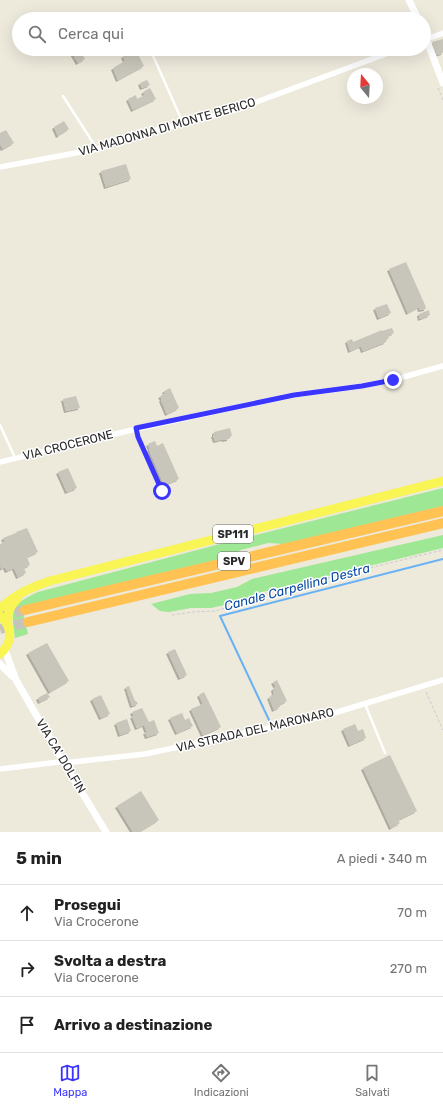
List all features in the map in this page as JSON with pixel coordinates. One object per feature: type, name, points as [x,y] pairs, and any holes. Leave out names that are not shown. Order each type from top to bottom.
[{"type":"highway","name":"SPV","points":[[26,610],[443,511]]},
{"type":"highway","name":"SPV","points":[[28,622],[443,523]]},
{"type":"main road","name":"SP111","points":[[0,608],[24,591],[50,581],[443,481]]},
{"type":"main road","name":"SP111","points":[[2,652],[8,644],[10,638],[7,615],[10,607],[24,591]]},
{"type":"main road","points":[[0,616],[8,625]]},
{"type":"street","points":[[409,0],[415,12]]},
{"type":"street","points":[[431,36],[443,33]]},
{"type":"street","points":[[431,52],[443,83]]},
{"type":"street","name":"VIA MADONNA DI MONTE BERICO","points":[[0,166],[97,149],[141,134],[235,110],[380,56]]},
{"type":"street","name":"VIA CROCERONE","points":[[0,462],[136,428],[294,395],[362,386],[393,380],[443,366]]},
{"type":"street","name":"VIA CA' DOLFIN","points":[[2,652],[16,680],[106,832]]},
{"type":"street","name":"VIA CA' DOLFIN","points":[[0,664],[16,680]]},
{"type":"street","name":"VIA STRADA DEL MARONARO","points":[[0,769],[145,754],[321,717],[443,680]]},
{"type":"lane","points":[[153,56],[183,124]]},
{"type":"lane","points":[[63,96],[97,149]]},
{"type":"lane","points":[[0,425],[16,458]]},
{"type":"lane","points":[[136,428],[138,437],[162,491]]},
{"type":"lane","points":[[364,704],[385,753]]},
{"type":"path","points":[[172,615],[214,610],[237,605],[266,593],[443,550]]},
{"type":"path","points":[[423,686],[443,730]]},
{"type":"green space","points":[[443,488],[443,506],[284,544],[268,543],[241,550],[225,558],[22,607],[28,634],[15,638],[13,620],[14,609],[22,601],[38,592],[216,545]]},
{"type":"green space","points":[[443,535],[443,548],[258,593],[238,602],[211,608],[191,608],[169,612],[160,611],[151,604],[190,594],[211,593],[237,587],[252,579]]},
{"type":"building","points":[[443,39],[443,53],[437,55],[432,42]]},
{"type":"building","points":[[74,56],[83,56],[85,59],[78,63]]},
{"type":"building","points":[[123,56],[139,56],[144,66],[118,80],[113,68],[125,61]]},
{"type":"building","points":[[147,80],[150,85],[142,88],[140,83]]},
{"type":"building","points":[[150,88],[156,99],[133,110],[128,99],[136,95],[137,99],[145,95],[143,92]]},
{"type":"building","points":[[64,121],[69,129],[58,136],[54,127]]},
{"type":"building","points":[[6,130],[14,143],[3,149],[0,144],[0,133]]},
{"type":"building","points":[[126,164],[131,179],[106,187],[101,171]]},
{"type":"building","points":[[406,262],[426,309],[420,310],[419,307],[408,313],[389,269]]},
{"type":"building","points":[[387,304],[391,313],[379,318],[375,308]]},
{"type":"building","points":[[429,310],[430,315],[420,319],[419,314]]},
{"type":"building","points":[[392,328],[394,333],[388,336],[389,338],[386,342],[363,351],[361,346],[350,351],[347,341],[352,339],[353,342],[382,330]]},
{"type":"building","points":[[170,388],[179,408],[167,414],[160,396],[165,394],[164,391]]},
{"type":"building","points":[[76,396],[80,408],[66,411],[63,399]]},
{"type":"building","points":[[230,428],[232,436],[229,437],[229,439],[215,441],[213,435],[214,432]]},
{"type":"building","points":[[155,441],[157,446],[163,443],[179,479],[164,485],[149,450],[148,444]]},
{"type":"building","points":[[68,468],[77,488],[67,492],[58,472]]},
{"type":"building","points":[[27,528],[38,552],[27,557],[30,565],[24,568],[26,573],[18,577],[14,568],[7,571],[5,567],[1,569],[0,544],[5,542],[3,538],[16,533],[18,536],[16,532]]},
{"type":"building","points":[[47,643],[69,681],[50,692],[28,653]]},
{"type":"building","points":[[175,649],[187,675],[180,678],[168,652]]},
{"type":"building","points":[[277,680],[287,701],[279,705],[280,707],[274,710],[269,697],[274,695],[273,689],[276,687],[273,682]]},
{"type":"building","points":[[129,686],[135,701],[138,704],[132,706],[126,687]]},
{"type":"building","points":[[204,692],[221,727],[203,735],[191,709],[203,704],[199,695]]},
{"type":"building","points":[[47,693],[50,697],[40,702],[38,698]]},
{"type":"building","points":[[101,695],[110,714],[101,718],[92,699]]},
{"type":"building","points":[[142,708],[149,722],[154,720],[159,733],[147,737],[145,732],[147,732],[144,725],[137,728],[132,712]]},
{"type":"building","points":[[182,713],[185,720],[189,718],[193,726],[177,733],[170,718]]},
{"type":"building","points":[[127,719],[131,731],[120,735],[116,723]]},
{"type":"building","points":[[355,724],[358,731],[363,729],[366,738],[350,745],[343,729]]},
{"type":"building","points":[[390,755],[417,811],[398,820],[400,823],[391,828],[363,768]]},
{"type":"building","points":[[141,791],[159,820],[139,832],[133,832],[117,806]]},
{"type":"waterway","name":"Canale Carpellina Destra","points":[[269,720],[220,616],[443,559]]},
{"type":"tunnel","points":[[0,616],[25,610]]},
{"type":"tunnel","points":[[0,629],[28,622]]},
{"type":"route","points":[[162,491],[138,437],[136,428],[294,395],[362,386],[393,380]]}]
